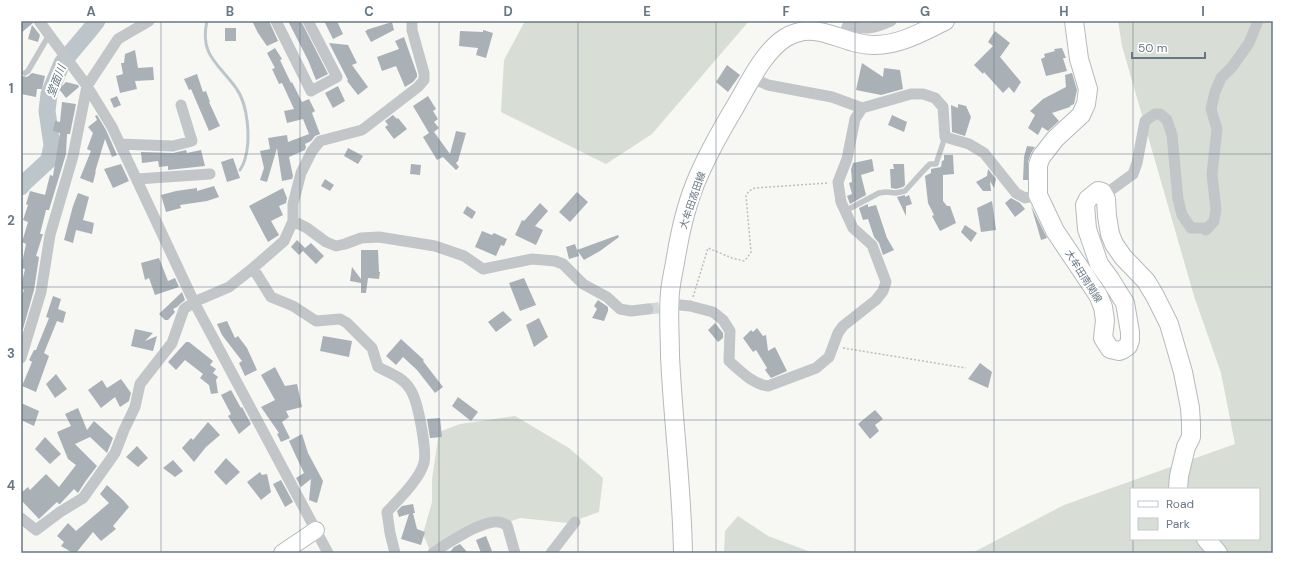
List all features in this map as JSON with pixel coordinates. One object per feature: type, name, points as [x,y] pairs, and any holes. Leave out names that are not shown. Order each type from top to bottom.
[{"type":"main road","name":"大牟田高田線","points":[[683,553],[671,383],[669,325],[670,291],[680,234],[695,184],[715,141],[762,61],[785,38],[803,31],[818,31],[858,43],[873,45],[892,44],[907,39],[945,21]]},
{"type":"main road","name":"大牟田南関線","points":[[1072,22],[1079,59],[1088,89],[1086,104],[1081,115],[1056,139],[1041,157],[1038,165],[1038,195],[1056,231],[1098,295],[1103,307],[1105,320],[1103,338],[1110,349],[1118,351],[1128,346],[1130,340],[1125,303],[1099,264],[1087,229],[1085,205],[1088,199],[1098,191],[1102,192],[1104,195]]},
{"type":"main road","points":[[1104,195],[1106,199],[1110,234],[1114,244],[1123,257],[1146,281],[1155,296],[1169,324],[1183,372],[1190,408],[1191,437],[1186,447],[1179,476],[1178,488]]},
{"type":"main road","points":[[1207,540],[1218,553]]},
{"type":"street","points":[[39,21],[87,86],[112,127],[194,302],[328,553]]},
{"type":"street","points":[[21,358],[41,292],[50,235],[73,156],[87,86],[118,38],[149,21]]},
{"type":"street","points":[[276,21],[311,91],[336,77],[308,21]]},
{"type":"street","points":[[21,518],[36,530],[60,512],[83,498],[115,453],[135,407],[140,384],[172,343],[184,309],[194,302],[229,287],[284,242],[293,220],[293,204],[301,173],[312,151],[320,141],[362,130],[418,87],[424,80],[424,73],[412,30],[412,21]]},
{"type":"street","points":[[842,38],[848,25],[862,29],[875,28],[890,21]]},
{"type":"street","points":[[1104,195],[1133,174],[1137,162],[1145,121],[1155,114],[1160,114],[1167,120],[1172,135],[1178,199],[1182,215],[1191,228],[1204,228],[1206,230],[1214,221],[1216,210],[1212,174],[1217,129],[1211,109],[1215,92],[1221,78],[1232,68],[1249,43],[1258,21]]},
{"type":"street","points":[[752,78],[768,85],[832,97],[862,108],[911,94],[923,94],[935,98],[943,107],[945,138],[969,144],[984,153],[1016,194],[1025,198],[1038,195]]},
{"type":"street","points":[[120,144],[173,146],[192,141],[181,105]]},
{"type":"street","points":[[685,306],[713,312],[722,320],[730,331],[729,361],[760,385],[768,386],[816,368],[829,357],[838,333],[843,326],[876,300],[886,282],[872,245],[853,228],[841,202],[838,182],[847,159],[855,119],[862,108]]},
{"type":"street","points":[[137,178],[210,174]]},
{"type":"street","points":[[293,220],[326,242],[336,246],[361,238],[379,237],[393,239],[435,246],[464,256],[483,269],[532,259],[555,261],[563,264],[583,284],[607,297],[620,309],[631,311],[648,309]]},
{"type":"street","points":[[253,268],[271,297],[293,306],[316,321],[340,319],[347,322],[372,348],[378,367],[402,379],[410,389],[417,408],[424,443],[424,463],[417,478],[387,512],[395,553]]},
{"type":"street","points":[[433,553],[462,534],[487,524],[498,522],[507,525],[515,553]]},
{"type":"street","points":[[551,553],[576,522]]},
{"type":"street","points":[[282,553],[316,530]]},
{"type":"lane","points":[[25,73],[28,71],[49,34]]},
{"type":"lane","points":[[845,211],[879,193],[896,193],[905,191],[930,164],[936,164],[945,138]]},
{"type":"path","points":[[685,306],[708,248],[732,258],[744,261],[751,252],[746,196],[749,191],[755,188],[838,182]]},
{"type":"path","points":[[834,347],[966,368]]},
{"type":"green space","points":[[525,21],[749,21],[652,134],[606,164],[501,112],[504,60]]},
{"type":"green space","points":[[1118,21],[1273,21],[1273,553],[972,553],[1064,505],[1235,444],[1221,373],[1194,296],[1122,46]]},
{"type":"green space","points":[[515,416],[569,448],[603,478],[599,512],[568,523],[520,518],[460,539],[431,553],[423,534],[432,502],[432,479],[439,432],[460,424]]},
{"type":"green space","points":[[738,516],[768,536],[808,551],[824,553],[724,553],[725,531]]},
{"type":"building","points":[[21,21],[32,21],[33,23],[21,33]]},
{"type":"building","points":[[252,21],[269,21],[278,41],[267,46]]},
{"type":"building","points":[[288,21],[301,21],[328,74],[316,80],[308,60]]},
{"type":"building","points":[[324,21],[337,21],[343,34],[333,39]]},
{"type":"building","points":[[392,22],[394,30],[371,42],[365,31],[367,31],[366,30]]},
{"type":"building","points":[[32,25],[40,35],[38,42],[28,39]]},
{"type":"building","points":[[225,28],[236,28],[236,41],[225,41]]},
{"type":"building","points":[[483,30],[493,33],[486,58],[476,55],[478,48],[459,46],[460,31],[483,32]]},
{"type":"building","points":[[995,31],[1010,43],[1000,57],[1021,82],[1014,93],[1009,87],[1003,93],[984,72],[983,74],[974,65],[993,46],[988,42]]},
{"type":"building","points":[[404,37],[417,74],[417,77],[413,82],[405,87],[396,66],[382,71],[377,57],[399,49],[395,41]]},
{"type":"building","points":[[329,43],[348,45],[357,63],[352,65],[368,87],[358,95],[347,81],[348,80]]},
{"type":"building","points":[[275,48],[282,59],[280,60],[291,83],[292,82],[302,102],[309,99],[315,111],[312,113],[320,134],[305,144],[305,150],[289,157],[293,176],[292,179],[282,181],[277,148],[267,182],[260,180],[264,168],[260,151],[270,149],[268,138],[287,135],[288,142],[309,134],[303,119],[287,123],[284,111],[294,109],[282,83],[279,84],[272,69],[275,68],[267,53]]},
{"type":"building","points":[[1062,48],[1066,58],[1063,58],[1067,71],[1046,76],[1041,59],[1045,57],[1044,54],[1055,51],[1054,49]]},
{"type":"building","points":[[135,50],[138,68],[153,67],[154,80],[135,81],[137,89],[120,93],[116,76],[123,74],[121,63],[124,63],[125,54]]},
{"type":"building","points":[[862,63],[883,77],[884,68],[900,70],[903,89],[881,95],[856,90]]},
{"type":"building","points":[[727,65],[740,75],[728,92],[716,82]]},
{"type":"building","points":[[32,73],[45,76],[42,89],[37,89],[36,97],[21,94],[22,76],[27,77]]},
{"type":"building","points":[[1072,73],[1077,90],[1074,104],[1070,107],[1052,113],[1059,121],[1048,131],[1042,127],[1038,135],[1028,128],[1035,115],[1030,111],[1043,99],[1066,87],[1065,75]]},
{"type":"building","points":[[197,74],[203,92],[206,91],[209,102],[220,126],[209,131],[191,89],[189,90],[184,79]]},
{"type":"building","points":[[66,82],[78,85],[79,87],[66,98],[59,89]]},
{"type":"building","points":[[338,86],[345,101],[333,108],[325,93]]},
{"type":"building","points":[[117,96],[121,105],[114,108],[110,99]]},
{"type":"building","points":[[428,96],[436,109],[433,111],[438,119],[434,122],[439,128],[434,132],[450,154],[456,131],[466,133],[458,161],[456,163],[459,167],[456,170],[443,157],[437,160],[423,137],[429,133],[413,106]]},
{"type":"building","points":[[62,102],[76,104],[70,134],[67,134],[66,154],[49,210],[46,210],[40,234],[43,234],[36,256],[39,257],[34,290],[23,329],[21,330],[21,297],[24,290],[21,289],[21,286],[25,269],[21,267],[26,244],[22,242],[28,222],[23,220],[28,205],[26,204],[30,191],[45,195],[50,175],[53,176],[60,133],[53,131],[55,121],[60,122]]},
{"type":"building","points":[[958,104],[966,106],[971,117],[965,136],[952,132],[951,105],[958,108]]},
{"type":"building","points":[[97,115],[106,130],[117,155],[112,157],[105,139],[93,183],[80,178],[91,151],[87,149],[93,133],[88,127],[97,120],[95,116]]},
{"type":"building","points":[[393,115],[397,119],[398,118],[407,129],[394,139],[385,127],[388,125],[385,121]]},
{"type":"building","points":[[892,115],[907,122],[904,132],[888,125]]},
{"type":"building","points":[[1027,146],[1035,147],[1028,162],[1028,180],[1023,180],[1024,157]]},
{"type":"building","points":[[348,148],[363,156],[358,164],[344,156]]},
{"type":"building","points":[[186,150],[187,153],[201,150],[205,166],[168,170],[168,166],[159,167],[158,161],[142,163],[141,152],[173,153]]},
{"type":"building","points":[[944,155],[953,155],[954,174],[943,175],[943,201],[947,206],[950,206],[956,223],[940,231],[932,216],[934,215],[928,203],[925,176],[931,173],[931,169],[941,167],[942,161],[944,160]]},
{"type":"building","points":[[233,158],[240,178],[227,182],[221,162]]},
{"type":"building","points":[[872,159],[874,171],[861,175],[866,195],[850,204],[847,196],[852,194],[849,183],[852,182],[851,169],[853,163]]},
{"type":"building","points":[[121,164],[129,181],[113,188],[104,169]]},
{"type":"building","points":[[411,164],[421,165],[420,175],[410,174]]},
{"type":"building","points":[[893,164],[904,164],[905,185],[896,189],[891,188],[890,169],[894,169]]},
{"type":"building","points":[[988,169],[996,179],[994,188],[990,181],[991,191],[983,191],[976,182],[987,176]]},
{"type":"building","points":[[325,179],[334,185],[330,191],[321,186]]},
{"type":"building","points":[[214,186],[219,197],[207,201],[180,205],[181,208],[166,212],[161,195],[197,188],[197,191]]},
{"type":"building","points":[[283,188],[287,198],[286,203],[279,206],[283,215],[271,221],[279,235],[268,242],[249,206]]},
{"type":"building","points":[[577,192],[588,202],[570,222],[559,212]]},
{"type":"building","points":[[78,193],[89,197],[83,220],[94,223],[92,234],[76,230],[73,243],[64,240]]},
{"type":"building","points":[[905,195],[905,197],[909,195],[912,204],[906,206],[906,216],[897,197]]},
{"type":"building","points":[[1011,198],[1020,203],[1025,209],[1015,217],[1005,203]]},
{"type":"building","points":[[992,201],[996,230],[981,232],[977,208]]},
{"type":"building","points":[[540,203],[548,211],[535,226],[543,230],[536,245],[515,235],[522,220],[524,221]]},
{"type":"building","points":[[868,204],[868,207],[876,205],[887,238],[894,250],[883,255],[879,243],[874,237],[868,219],[863,220],[859,208]]},
{"type":"building","points":[[467,206],[476,212],[472,219],[463,213]]},
{"type":"building","points":[[1031,206],[1047,238],[1041,240]]},
{"type":"building","points":[[965,225],[977,233],[971,242],[961,232]]},
{"type":"building","points":[[482,231],[492,235],[494,233],[507,239],[504,246],[501,245],[496,256],[475,247]]},
{"type":"building","points":[[618,235],[619,237],[600,251],[584,260],[577,250]]},
{"type":"building","points":[[297,240],[305,248],[311,243],[324,256],[316,264],[303,251],[299,255],[291,247]]},
{"type":"building","points":[[575,244],[579,256],[569,259],[566,247]]},
{"type":"building","points":[[361,250],[378,250],[380,272],[379,279],[368,278],[366,293],[361,293],[361,283],[350,281],[352,267],[361,279]]},
{"type":"building","points":[[159,258],[168,281],[175,278],[179,287],[155,295],[149,278],[145,280],[141,263]]},
{"type":"building","points":[[524,278],[536,305],[520,311],[509,283]]},
{"type":"building","points":[[182,292],[185,300],[173,309],[175,312],[168,320],[165,320],[159,314]]},
{"type":"building","points":[[53,296],[61,299],[58,309],[66,312],[63,323],[57,321],[44,353],[49,356],[36,392],[22,386],[32,362],[29,360],[34,350],[36,350],[49,318],[46,317]]},
{"type":"building","points":[[598,300],[608,307],[604,321],[592,318],[597,309],[594,306]]},
{"type":"building","points":[[503,311],[512,320],[496,332],[488,322]]},
{"type":"building","points":[[539,318],[548,337],[534,347],[526,325]]},
{"type":"building","points":[[227,321],[235,338],[238,336],[247,348],[257,370],[245,376],[239,363],[242,361],[222,335],[217,324]]},
{"type":"building","points":[[715,323],[723,333],[723,338],[718,342],[708,330]]},
{"type":"building","points":[[757,328],[763,336],[766,335],[768,351],[775,347],[787,371],[771,378],[765,370],[767,368],[756,350],[753,352],[743,338],[751,330],[753,332]]},
{"type":"building","points":[[135,329],[153,333],[145,341],[157,336],[153,351],[131,346]]},
{"type":"building","points":[[323,336],[352,341],[349,357],[320,351]]},
{"type":"building","points":[[401,339],[424,360],[423,361],[443,387],[435,393],[417,370],[403,357],[396,365],[386,356]]},
{"type":"building","points":[[186,342],[189,342],[213,361],[210,365],[216,369],[213,373],[218,377],[216,380],[218,393],[211,394],[209,385],[200,378],[203,374],[185,360],[176,370],[168,362]]},
{"type":"building","points":[[980,363],[992,372],[988,388],[968,379]]},
{"type":"building","points":[[275,367],[285,386],[297,384],[302,407],[286,411],[289,417],[282,422],[290,438],[281,442],[277,434],[279,433],[261,407],[275,400],[261,375]]},
{"type":"building","points":[[56,374],[67,389],[55,398],[46,384]]},
{"type":"building","points":[[121,379],[131,393],[129,401],[120,407],[115,397],[101,408],[88,390],[102,380],[107,388]]},
{"type":"building","points":[[231,390],[251,424],[239,434],[228,416],[231,414],[221,395]]},
{"type":"building","points":[[458,397],[478,412],[471,421],[452,406]]},
{"type":"building","points":[[21,403],[39,411],[34,426],[21,420]]},
{"type":"building","points":[[78,408],[87,430],[94,421],[113,438],[107,453],[90,437],[75,444],[97,466],[78,493],[74,489],[60,504],[57,502],[39,519],[21,500],[21,493],[28,487],[30,490],[46,474],[59,487],[76,465],[68,459],[57,432],[71,426],[65,414]]},
{"type":"building","points":[[875,410],[883,419],[875,425],[879,431],[870,439],[858,424]]},
{"type":"building","points":[[440,418],[442,437],[430,438],[427,419]]},
{"type":"building","points":[[208,422],[220,435],[206,447],[194,462],[182,448],[191,438],[193,440]]},
{"type":"building","points":[[302,434],[308,453],[323,481],[317,503],[309,500],[311,479],[301,487],[296,478],[304,473],[289,441]]},
{"type":"building","points":[[45,437],[61,454],[50,464],[35,449]]},
{"type":"building","points":[[137,446],[148,458],[138,467],[126,457]]},
{"type":"building","points":[[226,458],[240,472],[226,485],[214,472]]},
{"type":"building","points":[[173,460],[183,471],[175,477],[163,468]]},
{"type":"building","points":[[260,472],[262,475],[267,474],[271,492],[261,500],[247,482]]},
{"type":"building","points":[[281,480],[293,502],[285,507],[273,484]]},
{"type":"building","points":[[107,485],[129,507],[113,526],[116,529],[101,541],[93,532],[76,553],[73,553],[61,546],[64,542],[57,536],[68,523],[76,531],[109,503],[100,494]]},
{"type":"building","points":[[413,504],[415,513],[413,513],[417,529],[425,532],[421,545],[401,539],[409,514],[399,517],[397,511],[402,506]]},
{"type":"building","points":[[486,536],[492,551],[481,553],[476,540]]},
{"type":"building","points":[[460,544],[468,553],[449,553],[454,547]]},
{"type":"waterway","name":"堂面川","points":[[21,187],[49,160],[52,145],[47,111],[49,94],[62,63],[97,21]]},
{"type":"waterway","points":[[207,21],[205,33],[208,51],[217,65],[236,88],[246,112],[248,142],[245,159],[240,170]]},
{"type":"tunnel","points":[[648,309],[674,306]]}]
